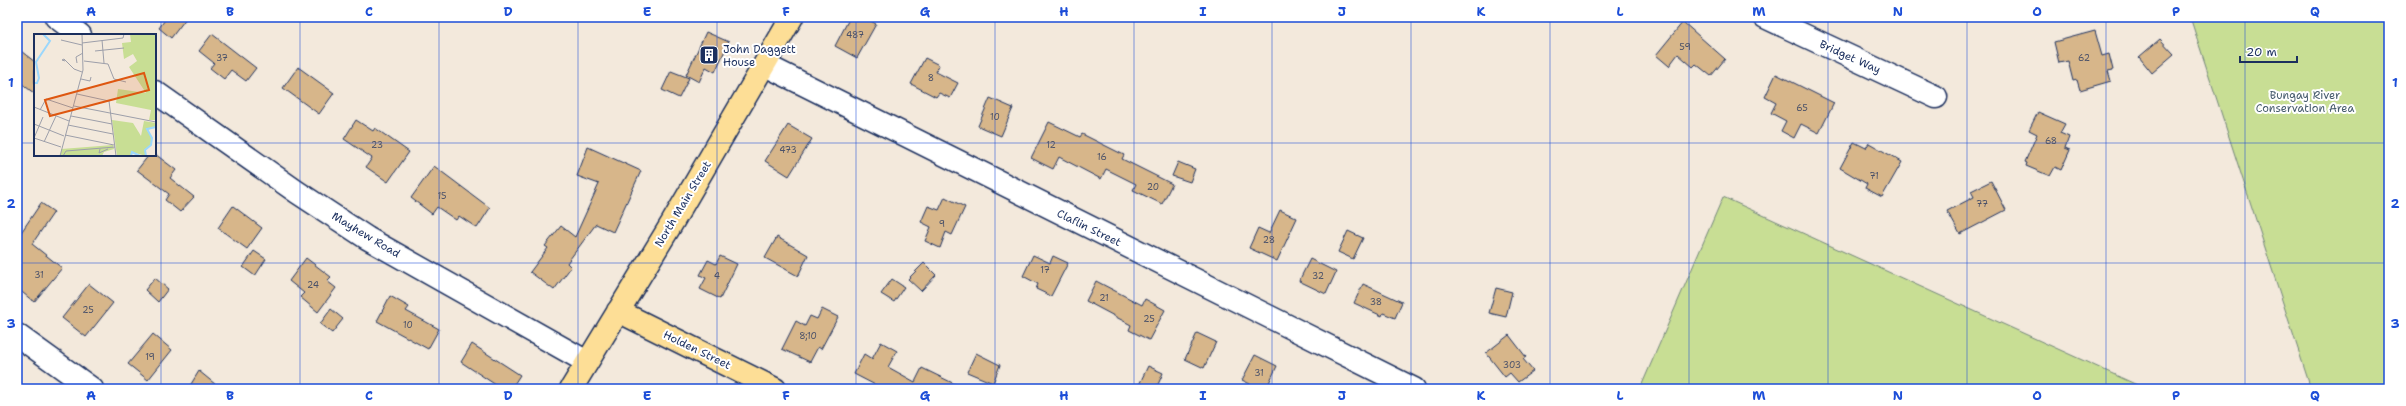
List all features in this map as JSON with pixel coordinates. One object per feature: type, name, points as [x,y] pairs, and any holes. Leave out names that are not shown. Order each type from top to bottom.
[{"type":"main road","name":"North Main Street","points":[[571,389],[765,65],[792,17]]},
{"type":"main road","name":"Holden Street","points":[[618,311],[775,389]]},
{"type":"street","points":[[56,17],[79,34]]},
{"type":"street","name":"Bridget Way","points":[[1765,17],[1936,97]]},
{"type":"street","name":"Claflin Street","points":[[765,65],[1414,389]]},
{"type":"street","name":"Mayhew Road","points":[[156,93],[290,188],[367,238],[587,362]]},
{"type":"street","points":[[17,335],[92,389]]},
{"type":"green space","name":"Bungay River Conservation Area","points":[[2190,17],[2389,17],[2389,389],[2311,389]]},
{"type":"green space","points":[[1723,197],[2146,389],[1640,389]]},
{"type":"building","points":[[167,17],[187,17],[171,38],[159,28]]},
{"type":"building","points":[[850,17],[864,17],[876,24],[857,58],[835,46]]},
{"type":"building","points":[[1683,22],[1725,59],[1711,76],[1696,64],[1693,67],[1678,54],[1669,66],[1656,55]]},
{"type":"building","points":[[2095,31],[2102,56],[2109,54],[2113,70],[2108,71],[2111,81],[2080,90],[2077,80],[2073,81],[2068,61],[2059,63],[2054,42]]},
{"type":"building","name":"John Daggett House","points":[[706,32],[729,42],[715,72],[706,67],[699,82],[686,75]]},
{"type":"building","points":[[212,34],[256,68],[246,81],[231,70],[224,79],[210,68],[214,63],[199,51]]},
{"type":"building","points":[[2160,39],[2174,54],[2152,73],[2139,57]]},
{"type":"building","points":[[17,48],[34,61],[34,93],[17,80]]},
{"type":"building","points":[[925,58],[939,65],[936,72],[958,83],[950,98],[939,93],[936,97],[911,84]]},
{"type":"building","points":[[298,67],[334,93],[319,114],[283,88]]},
{"type":"building","points":[[671,71],[689,78],[679,98],[662,90]]},
{"type":"building","points":[[1776,74],[1834,103],[1819,133],[1801,124],[1794,138],[1781,131],[1786,121],[1771,113],[1776,103],[1765,97]]},
{"type":"building","points":[[990,98],[1013,108],[1001,136],[978,126]]},
{"type":"building","points":[[2038,112],[2065,124],[2060,133],[2069,137],[2065,148],[2070,150],[2061,170],[2055,167],[2050,176],[2026,166],[2027,163],[2025,162],[2037,134],[2029,130]]},
{"type":"building","points":[[356,120],[373,131],[375,128],[409,152],[388,182],[366,167],[372,158],[344,139]]},
{"type":"building","points":[[1049,122],[1080,137],[1082,134],[1124,155],[1122,159],[1172,184],[1162,204],[1133,190],[1136,184],[1106,169],[1101,179],[1059,157],[1053,169],[1031,158]]},
{"type":"building","points":[[788,125],[812,139],[789,176],[765,161]]},
{"type":"building","points":[[1854,142],[1866,148],[1869,143],[1902,162],[1882,197],[1865,188],[1867,184],[1840,168]]},
{"type":"building","points":[[588,147],[641,171],[613,232],[596,224],[567,263],[571,267],[554,290],[530,272],[548,248],[545,246],[561,226],[575,237],[599,184],[577,176]]},
{"type":"building","points":[[156,155],[176,170],[170,178],[194,197],[180,212],[165,200],[169,194],[137,170],[148,156],[156,156]]},
{"type":"building","points":[[1178,162],[1195,169],[1190,182],[1172,176]]},
{"type":"building","points":[[434,166],[490,208],[477,228],[459,216],[456,220],[437,207],[432,214],[411,198]]},
{"type":"building","points":[[1991,181],[2006,210],[1960,234],[1947,211],[1974,197],[1971,191]]},
{"type":"building","points":[[945,197],[965,207],[952,235],[946,232],[940,248],[925,241],[931,227],[921,222],[928,206],[939,210]]},
{"type":"building","points":[[41,203],[54,212],[32,244],[62,268],[34,302],[17,288],[17,232],[20,234]]},
{"type":"building","points":[[233,206],[262,228],[247,249],[218,228]]},
{"type":"building","points":[[1280,210],[1297,218],[1277,261],[1249,248],[1258,228],[1269,233]]},
{"type":"building","points":[[1348,231],[1363,238],[1353,259],[1338,252]]},
{"type":"building","points":[[777,237],[808,255],[798,276],[765,258]]},
{"type":"building","points":[[254,251],[266,259],[255,276],[243,267]]},
{"type":"building","points":[[1033,255],[1050,263],[1053,256],[1068,263],[1051,296],[1036,289],[1038,284],[1023,276]]},
{"type":"building","points":[[720,256],[737,264],[720,299],[700,289],[706,278],[700,275],[708,260],[716,264]]},
{"type":"building","points":[[306,258],[331,277],[327,281],[336,288],[318,312],[300,297],[304,293],[289,281]]},
{"type":"building","points":[[1310,259],[1336,272],[1326,294],[1299,281]]},
{"type":"building","points":[[924,263],[936,275],[921,291],[908,279]]},
{"type":"building","points":[[155,278],[168,289],[158,302],[145,290]]},
{"type":"building","points":[[892,279],[904,287],[894,302],[881,294]]},
{"type":"building","points":[[1096,281],[1142,305],[1145,299],[1165,310],[1149,340],[1129,330],[1131,325],[1086,301]]},
{"type":"building","points":[[89,284],[113,303],[86,337],[62,318]]},
{"type":"building","points":[[1363,284],[1402,302],[1395,318],[1383,313],[1382,316],[1354,303]]},
{"type":"building","points":[[1496,288],[1512,292],[1506,317],[1489,313]]},
{"type":"building","points":[[390,296],[409,307],[406,311],[439,329],[428,349],[377,321]]},
{"type":"building","points":[[331,309],[343,319],[332,333],[320,324]]},
{"type":"building","points":[[822,309],[838,317],[821,349],[818,347],[810,362],[782,349],[796,321],[805,326],[810,316],[817,319]]},
{"type":"building","points":[[1197,333],[1216,342],[1204,368],[1185,359]]},
{"type":"building","points":[[153,334],[172,350],[148,380],[128,364]]},
{"type":"building","points":[[1509,335],[1526,357],[1523,359],[1533,371],[1518,382],[1510,373],[1505,377],[1486,353]]},
{"type":"building","points":[[881,342],[897,351],[888,367],[915,382],[922,368],[965,389],[883,389],[854,374],[864,354],[872,359]]},
{"type":"building","points":[[472,344],[520,375],[511,389],[502,389],[461,362]]},
{"type":"building","points":[[976,353],[1000,365],[993,383],[967,372]]},
{"type":"building","points":[[1255,355],[1277,366],[1266,389],[1248,389],[1250,384],[1242,380]]},
{"type":"building","points":[[1148,366],[1163,373],[1156,389],[1137,389]]},
{"type":"building","points":[[199,371],[221,389],[188,389]]},
{"type":"place","name":"John Daggett House","points":[[709,55]]}]
